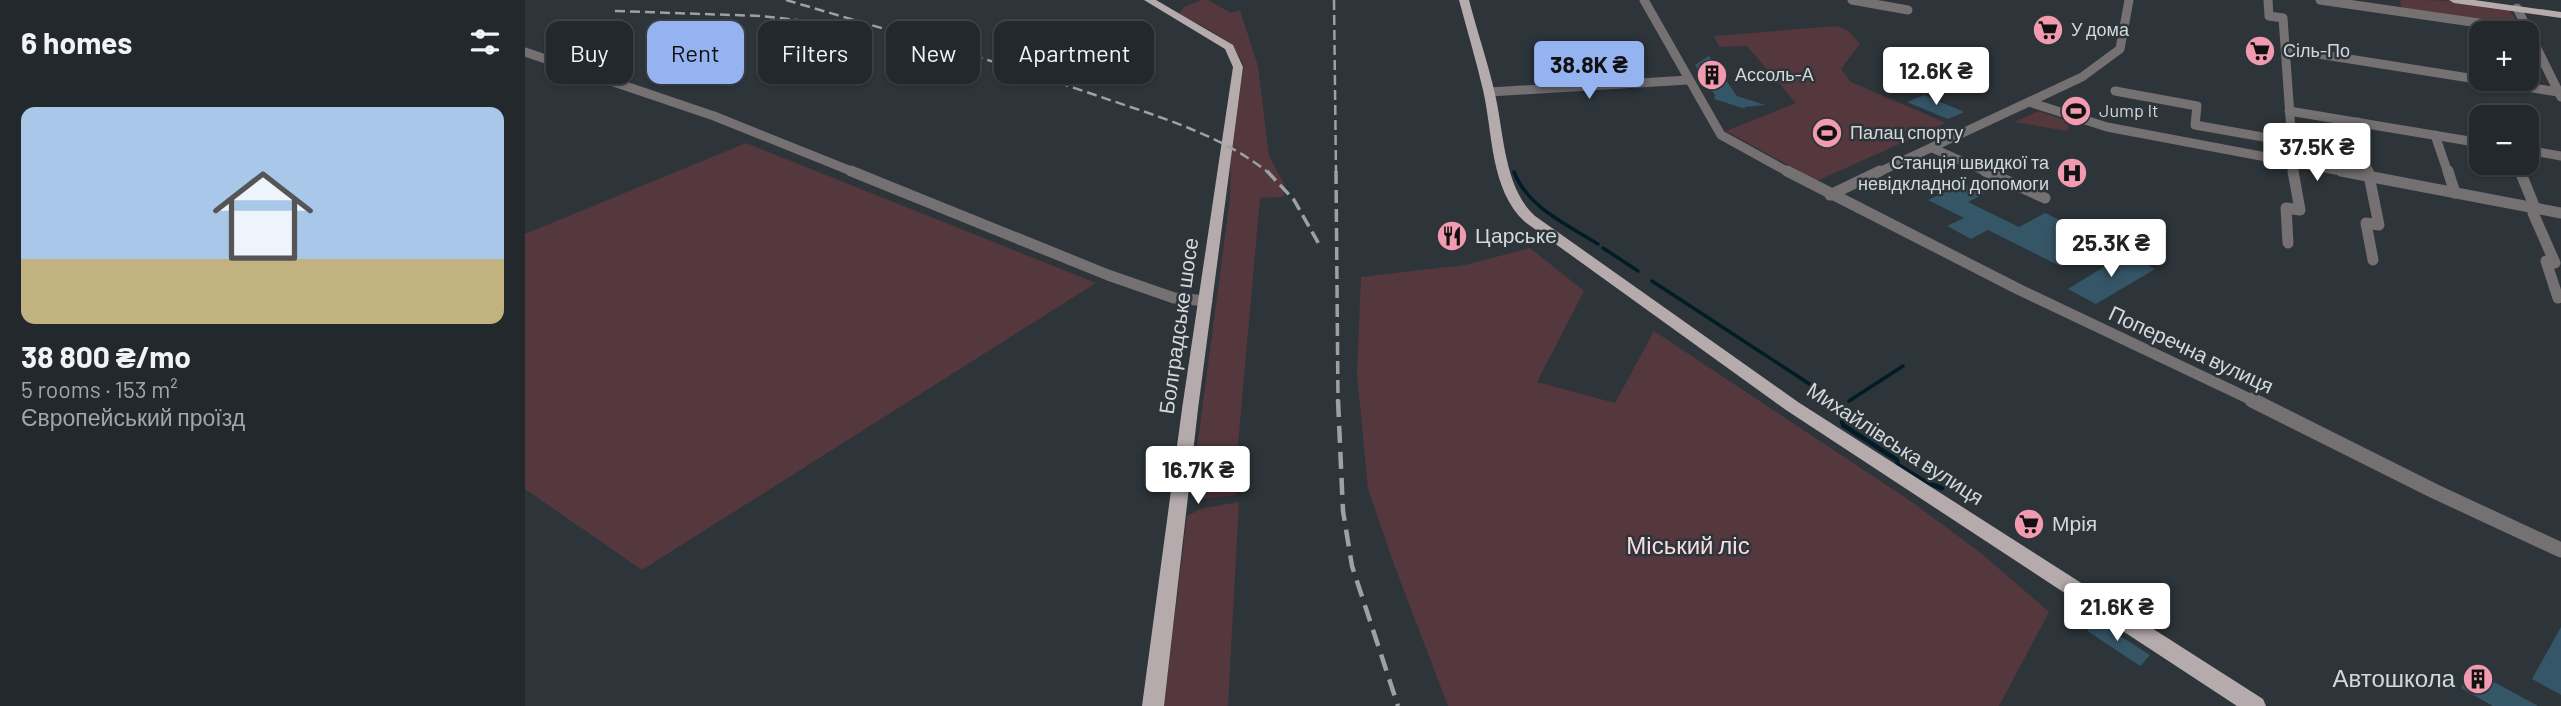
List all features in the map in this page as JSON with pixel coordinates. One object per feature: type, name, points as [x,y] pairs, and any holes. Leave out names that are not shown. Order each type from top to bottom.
[{"type":"main road","name":"Болградське шосе","points":[[1149,0],[1229,47],[1238,67],[1225,148],[1153,706]]},
{"type":"main road","points":[[1464,0],[1489,92]]},
{"type":"main road","points":[[2453,0],[2508,5],[2561,15]]},
{"type":"main road","name":"Михайлівська вулиця","points":[[1489,92],[1507,184],[1519,209],[1792,406],[2255,706]]},
{"type":"street","name":"Поперечна вулиця","points":[[1644,0],[1721,135],[1733,144],[2019,290],[2561,550]]},
{"type":"street","points":[[1852,0],[1908,10]]},
{"type":"street","points":[[1830,195],[2082,77],[2117,53],[2129,0]]},
{"type":"street","points":[[2268,0],[2269,16],[2283,18],[2287,49],[2292,163],[2300,210],[2286,208],[2288,243]]},
{"type":"street","points":[[2320,0],[2469,22]]},
{"type":"street","points":[[2508,5],[2520,21]]},
{"type":"street","points":[[2287,49],[2559,95]]},
{"type":"street","points":[[525,52],[714,116],[1108,275],[1174,298],[1206,300]]},
{"type":"street","points":[[2539,54],[2559,95]]},
{"type":"street","points":[[1489,92],[1688,80]]},
{"type":"street","points":[[2115,91],[2197,106],[2195,125],[2291,142]]},
{"type":"street","points":[[2029,102],[2108,127],[2561,213]]},
{"type":"street","points":[[2289,111],[2469,141]]},
{"type":"street","points":[[2358,122],[2379,225],[2366,223],[2373,260]]},
{"type":"street","points":[[2435,135],[2455,193]]},
{"type":"street","points":[[1932,148],[2045,198]]},
{"type":"street","points":[[2539,152],[2561,156]]},
{"type":"street","points":[[2521,175],[2533,213],[2555,263],[2546,261],[2558,298]]},
{"type":"green space","points":[[1208,0],[1231,13],[1240,10],[1258,66],[1269,156],[1286,188],[1283,197],[1260,198],[1234,489],[1237,495],[1195,499],[1191,494],[1230,198],[1231,147],[1244,67],[1240,57],[1226,41],[1179,14],[1184,7]]},
{"type":"green space","points":[[2400,0],[2455,1],[2507,9],[2517,21],[2476,21],[2402,11]]},
{"type":"green space","name":"Палац спорту","points":[[1837,26],[1848,31],[1860,44],[1841,69],[1851,82],[1946,123],[1817,181],[1726,131],[1796,103],[1747,46],[1719,47],[1714,36]]},
{"type":"green space","points":[[2038,111],[2070,122],[2067,131],[2015,122]]},
{"type":"green space","points":[[746,143],[1096,283],[642,570],[525,489],[525,234]]},
{"type":"green space","name":"Міський ліс","points":[[1530,248],[1584,291],[1537,382],[1615,403],[1654,331],[1912,502],[1982,554],[2049,612],[1999,706],[1448,706],[1368,489],[1357,374],[1361,277],[1465,265]]},
{"type":"green space","points":[[1239,502],[1228,706],[1164,706],[1187,516],[1200,509]]},
{"type":"building","name":"Ассоль-А","points":[[1709,56],[1737,96],[1765,105],[1744,107],[1746,109],[1714,99],[1715,95],[1695,65]]},
{"type":"building","points":[[1924,95],[1964,112],[1948,119],[1907,102]]},
{"type":"building","points":[[1963,184],[1984,194],[1968,202],[2019,227],[2045,213],[2104,241],[2060,266],[1988,230],[1971,239],[1947,226],[1964,218],[1928,200]]},
{"type":"building","points":[[2125,254],[2155,269],[2096,304],[2068,289]]},
{"type":"building","points":[[2088,621],[2098,622],[2150,655],[2140,666],[2089,632],[2085,627]]},
{"type":"building","points":[[2561,627],[2561,695],[2532,679]]},
{"type":"building","name":"Автошкола","points":[[2472,670],[2538,706],[2493,706],[2461,688]]},
{"type":"waterway","points":[[1514,172],[1520,185],[1539,206],[1598,244]]},
{"type":"waterway","points":[[1603,248],[1638,271]]},
{"type":"waterway","points":[[1652,281],[1834,400]]},
{"type":"waterway","points":[[1849,401],[1903,366]]},
{"type":"waterway","points":[[1834,400],[1838,403],[1843,425],[1897,460],[1898,465],[1927,483],[1942,488]]},
{"type":"railway","points":[[786,0],[1023,71],[1167,120],[1230,147],[1269,173]]},
{"type":"railway","points":[[1334,0],[1336,173]]},
{"type":"railway","points":[[615,11],[761,16],[806,21]]},
{"type":"railway","points":[[1336,171],[1338,402]]},
{"type":"railway","points":[[1269,173],[1294,200],[1320,246]]},
{"type":"railway","points":[[1338,400],[1343,511],[1352,566],[1398,706]]},
{"type":"place","name":"У дома","points":[[2048,30]]},
{"type":"place","name":"Сіль-По","points":[[2260,51]]},
{"type":"place","name":"Ассоль-А","points":[[1712,75]]},
{"type":"place","name":"Jump It","points":[[2076,111]]},
{"type":"place","name":"Палац спорту","points":[[1827,133]]},
{"type":"place","name":"Станція швидкої та невідкладної допомоги","points":[[2072,173]]},
{"type":"place","name":"Царське","points":[[1452,236]]},
{"type":"place","name":"Мрія","points":[[2029,524]]},
{"type":"place","name":"Автошкола","points":[[2478,679]]}]
